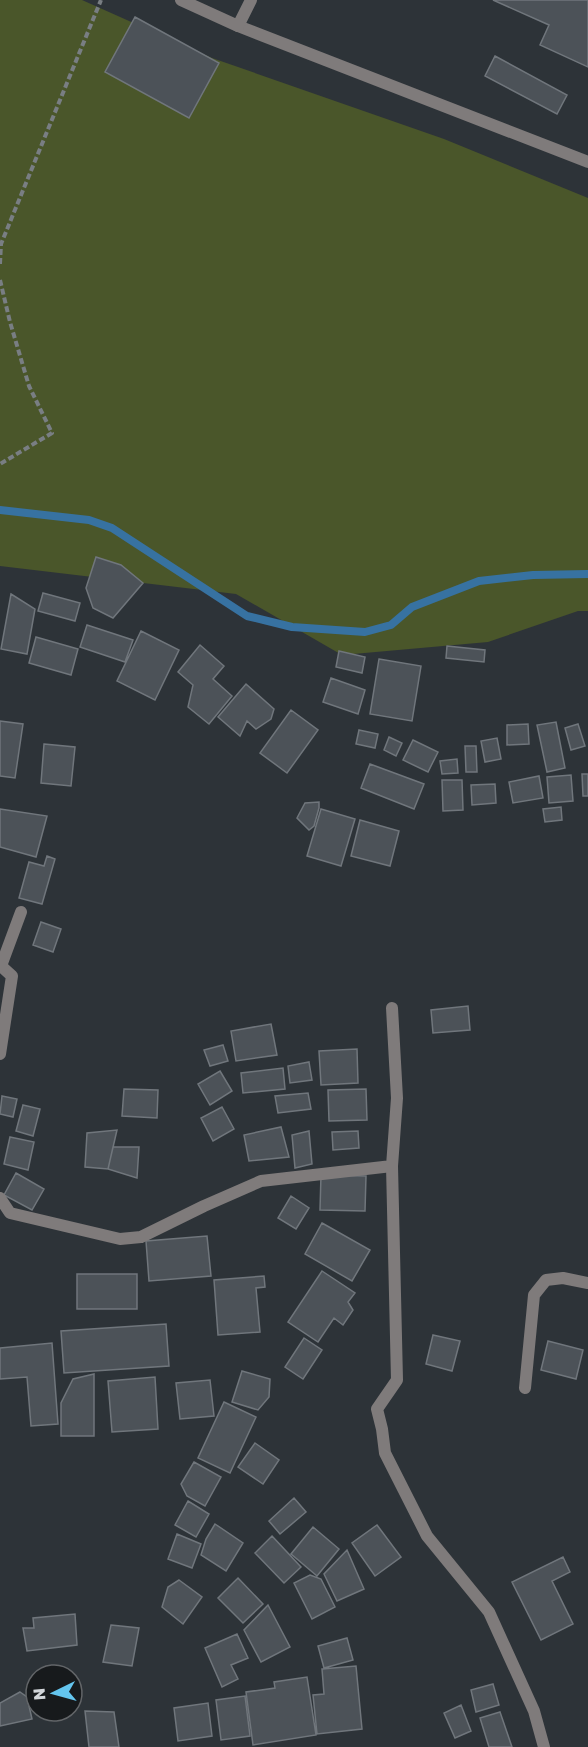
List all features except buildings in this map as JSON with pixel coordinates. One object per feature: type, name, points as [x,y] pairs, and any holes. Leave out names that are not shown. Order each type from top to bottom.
[{"type":"street","points":[[181,0],[238,26],[588,162]]},
{"type":"street","points":[[238,26],[251,0]]},
{"type":"street","points":[[0,1054],[12,976],[1,966],[21,912]]},
{"type":"street","points":[[392,1008],[397,1098],[392,1166],[397,1380],[376,1409],[382,1429],[385,1453],[427,1536],[489,1612],[534,1712],[544,1747]]},
{"type":"street","points":[[0,1198],[10,1213],[120,1239],[141,1237],[261,1181],[392,1166]]},
{"type":"street","points":[[525,1388],[534,1294],[546,1280],[562,1278],[588,1283]]},
{"type":"path","points":[[0,264],[1,244],[101,0]]},
{"type":"path","points":[[0,280],[9,322],[29,386],[52,433],[0,464]]},
{"type":"green space","points":[[0,0],[82,0],[212,58],[444,139],[588,198],[588,611],[578,611],[488,642],[342,655],[236,594],[0,566]]},
{"type":"waterway","points":[[0,510],[89,520],[112,528],[247,616],[292,627],[365,632],[391,625],[412,607],[479,581],[533,575],[588,574]]}]
